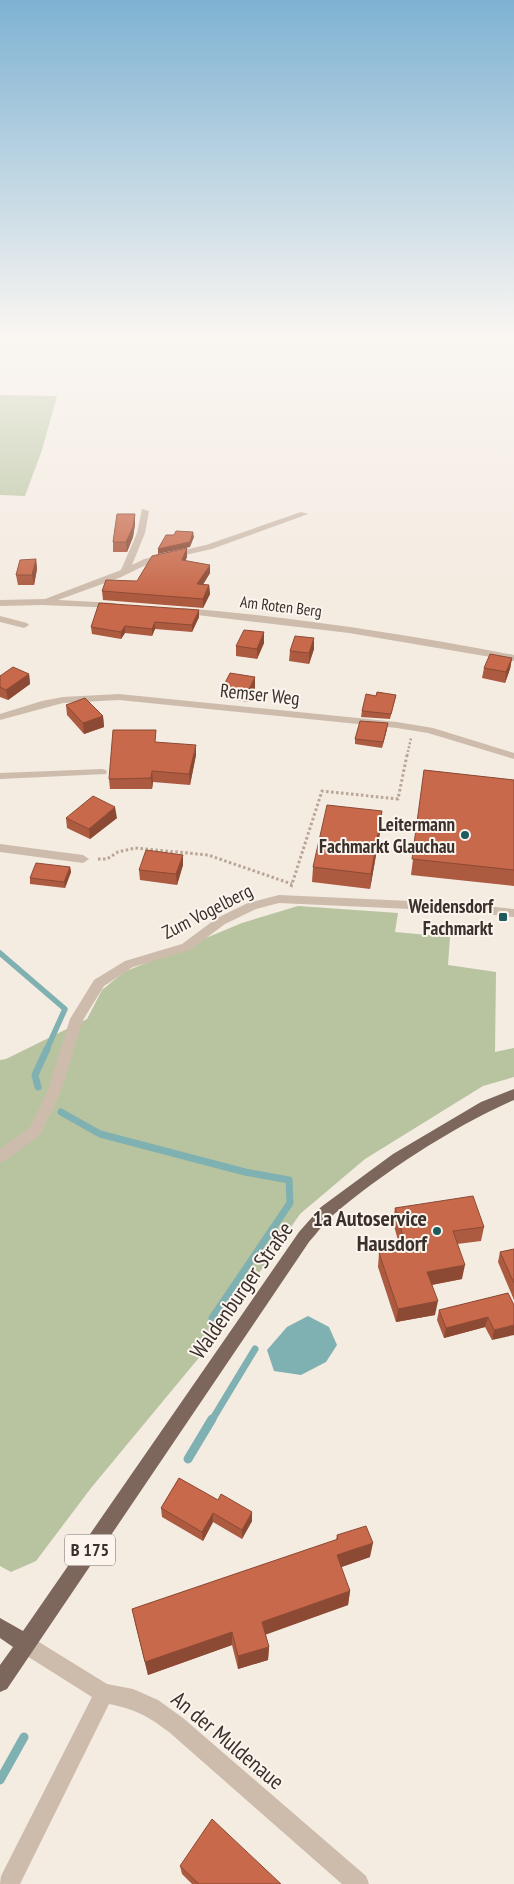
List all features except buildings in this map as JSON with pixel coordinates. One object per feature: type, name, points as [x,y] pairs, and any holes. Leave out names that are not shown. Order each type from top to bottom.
[{"type":"main road","name":"Waldenburger Straße","points":[[26,1644],[304,1237],[326,1212],[398,1158],[486,1106],[514,1094]]},
{"type":"main road","points":[[0,1628],[26,1644]]},
{"type":"main road","name":"B 175","points":[[0,1682],[26,1644]]},
{"type":"street","points":[[124,571],[141,533],[145,511]]},
{"type":"street","points":[[42,602],[116,576],[147,561],[209,547],[304,514]]},
{"type":"street","points":[[0,603],[42,602],[130,607]]},
{"type":"street","name":"Am Roten Berg","points":[[176,610],[304,624],[445,644],[514,658]]},
{"type":"street","points":[[0,619],[24,625]]},
{"type":"street","name":"Remser Weg","points":[[0,717],[63,700],[119,697],[289,715],[349,719],[413,728],[453,737],[514,756]]},
{"type":"street","points":[[0,776],[102,772]]},
{"type":"street","points":[[0,848],[83,860]]},
{"type":"street","name":"Zum Vogelberg","points":[[0,1157],[35,1131],[54,1092],[77,1019],[99,983],[129,964],[186,947],[221,921],[252,906],[288,898],[514,913]]},
{"type":"street","name":"An der Muldenaue","points":[[26,1644],[104,1693],[133,1699],[152,1707],[176,1725],[358,1884]]},
{"type":"street","points":[[9,1884],[104,1693]]},
{"type":"path","points":[[288,898],[322,791],[398,799],[413,728]]},
{"type":"path","points":[[83,860],[107,859],[118,852],[135,848],[208,855],[292,884]]},
{"type":"green space","points":[[0,421],[50,421],[42,450],[25,496],[0,495]]},
{"type":"green space","points":[[298,906],[398,913],[395,932],[450,937],[448,965],[496,972],[495,1052],[514,1048],[514,1077],[483,1086],[365,1159],[300,1214],[207,1348],[91,1488],[36,1561],[11,1572],[0,1566],[0,1060],[6,1059],[87,1019],[102,990],[124,972],[242,923]]},
{"type":"water","points":[[308,1316],[329,1327],[337,1345],[326,1362],[301,1375],[274,1371],[267,1350],[287,1327]]},
{"type":"waterway","points":[[0,953],[65,1009],[46,1051]]},
{"type":"waterway","points":[[38,1087],[35,1075],[47,1049]]},
{"type":"waterway","points":[[61,1112],[100,1134],[245,1172],[289,1180],[290,1203],[212,1318]]},
{"type":"waterway","points":[[212,1420],[255,1349]]},
{"type":"waterway","points":[[188,1459],[212,1419]]},
{"type":"waterway","points":[[0,1780],[24,1737]]},
{"type":"place","name":"Leitermann Fachmarkt Glauchau","points":[[465,835]]},
{"type":"place","name":"Weidensdorf Fachmarkt","points":[[503,917]]},
{"type":"place","name":"1a Autoservice Hausdorf","points":[[437,1231]]}]
